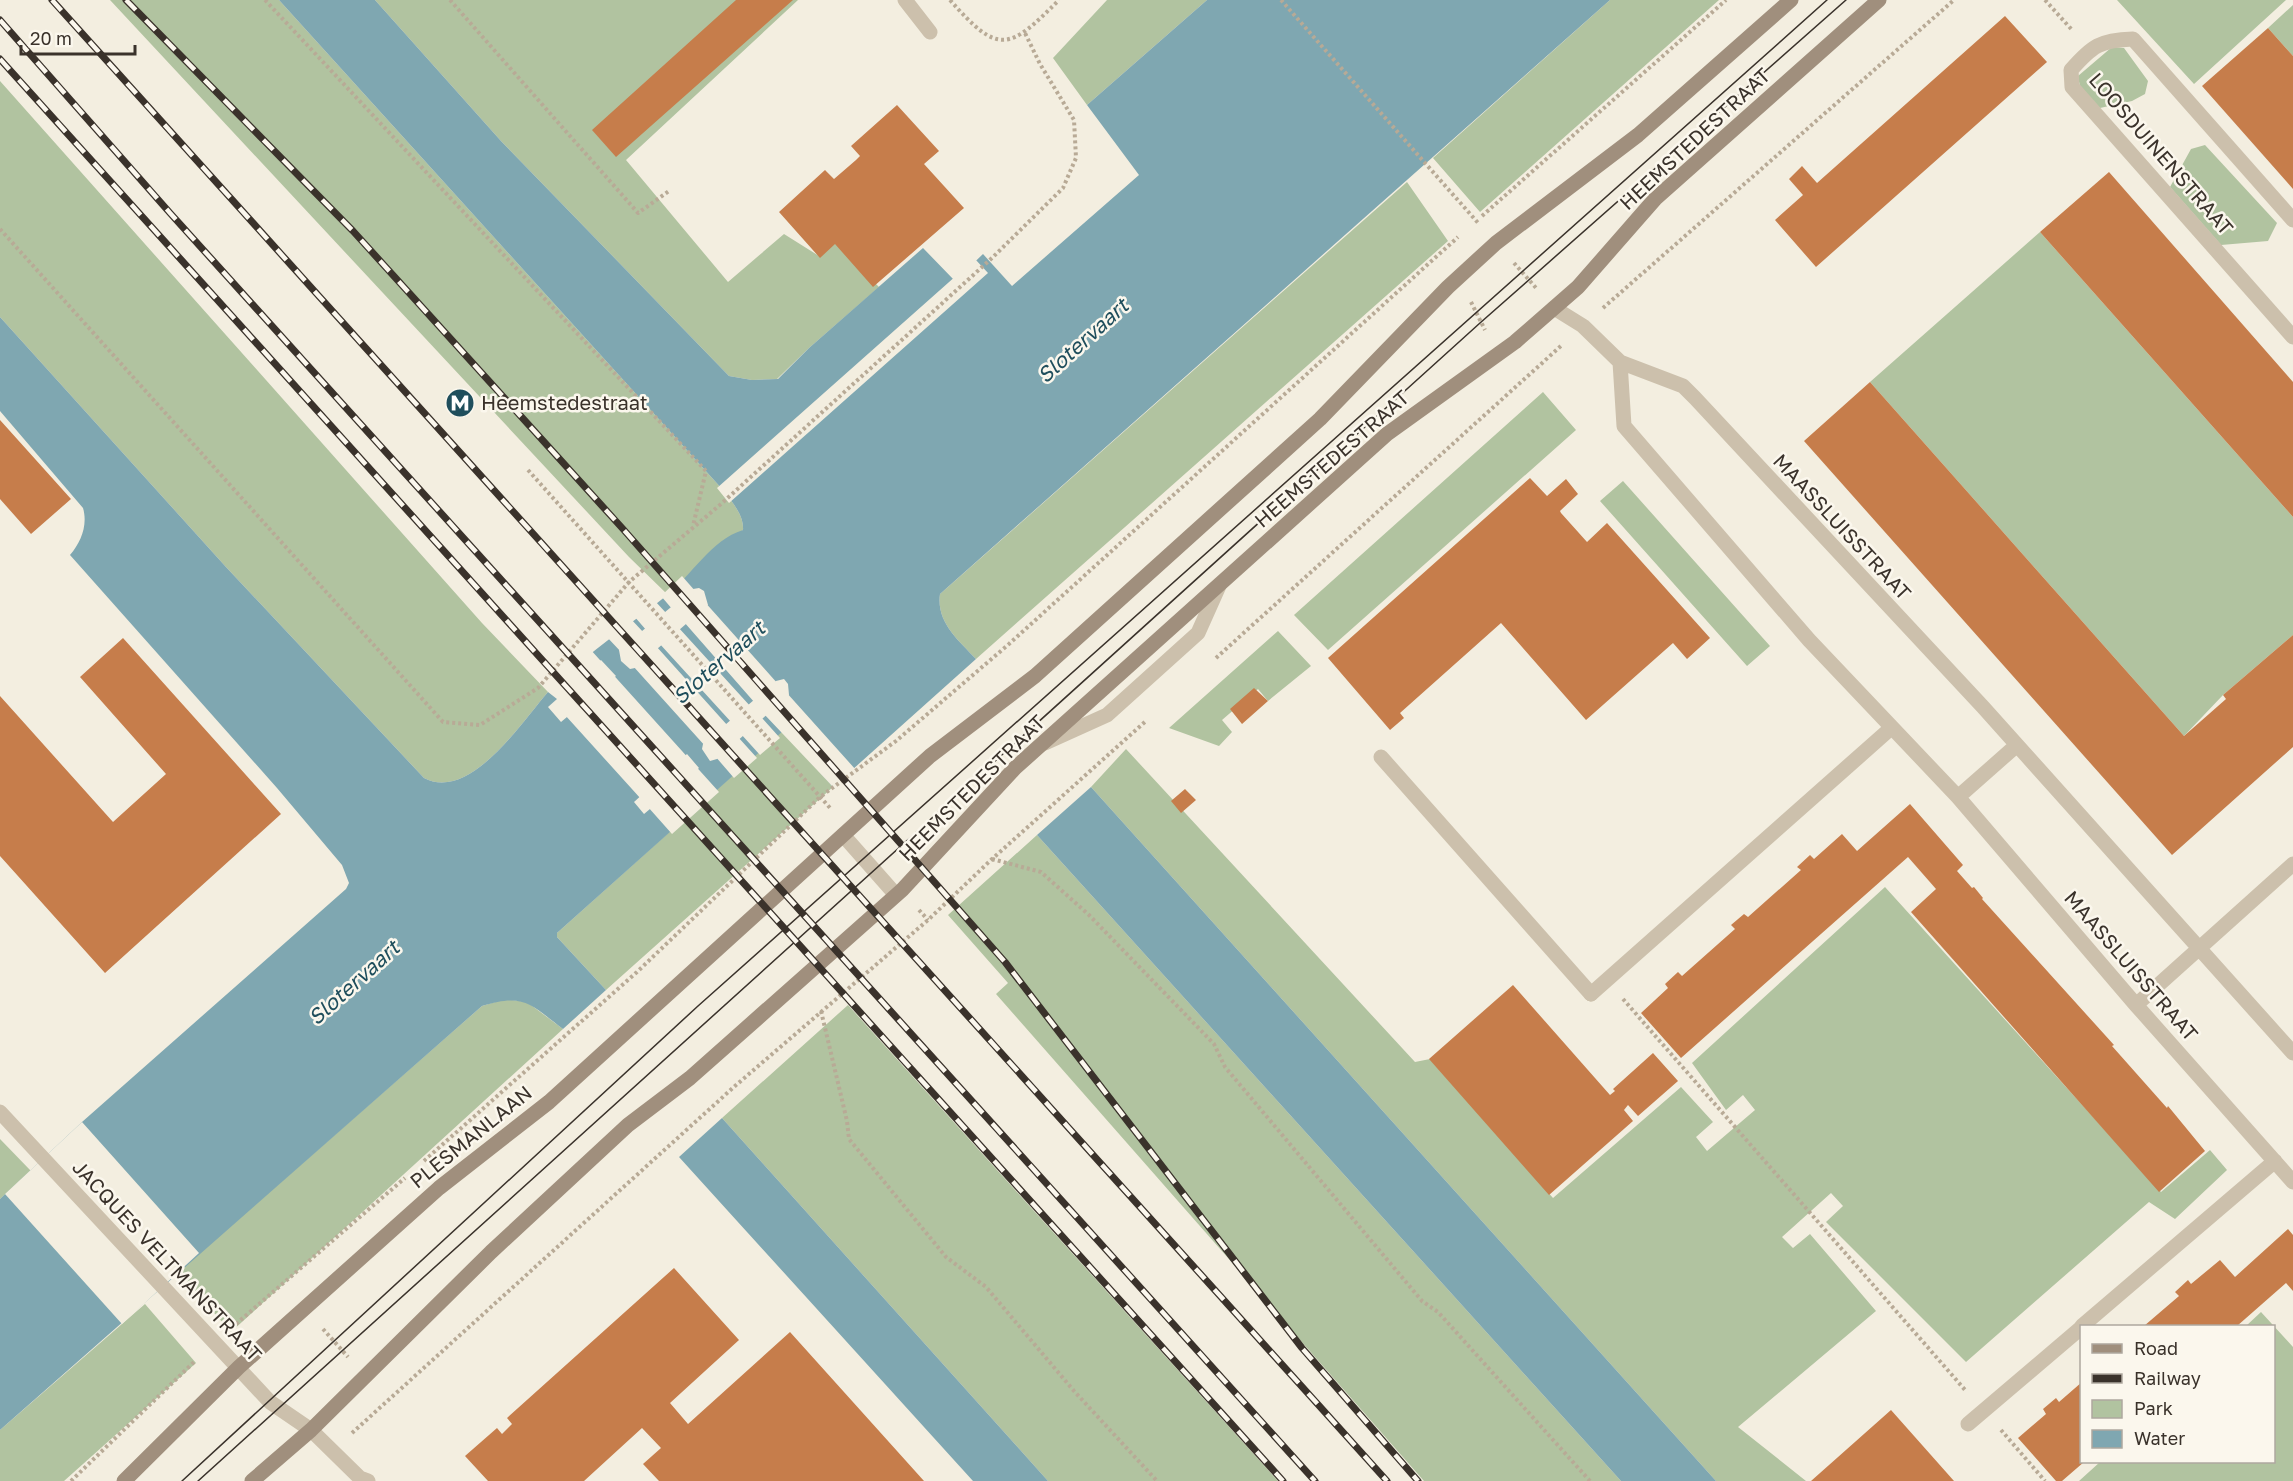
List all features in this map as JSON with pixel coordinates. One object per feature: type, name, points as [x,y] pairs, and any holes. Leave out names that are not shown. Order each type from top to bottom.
[{"type":"street","points":[[905,0],[930,32]]},
{"type":"street","name":"HEEMSTEDESTRAAT","points":[[846,832],[930,756],[1035,676],[1320,418],[1448,287],[1496,243],[1638,135],[1791,0]]},
{"type":"street","name":"HEEMSTEDESTRAAT","points":[[899,892],[1015,768],[1387,434],[1515,342],[1554,308],[1578,286],[1655,199],[1879,0]]},
{"type":"street","name":"LOOSDUINENSTRAAT","points":[[2293,220],[2133,39],[2107,40],[2089,50],[2071,70],[2072,87],[2293,337]]},
{"type":"street","name":"MAASSLUISSTRAAT","points":[[1554,308],[1583,326],[1620,362],[1683,386],[2017,745],[2198,950],[2293,1053]]},
{"type":"street","name":"MAASSLUISSTRAAT","points":[[1620,362],[1624,426],[1809,640],[1890,729],[1958,797],[2136,1005],[2293,1182]]},
{"type":"street","points":[[1042,744],[1107,716],[1198,633],[1219,586]]},
{"type":"street","points":[[1382,757],[1591,994],[1890,729]]},
{"type":"street","points":[[1958,797],[2017,745]]},
{"type":"street","points":[[252,1481],[311,1430],[491,1252],[628,1125],[690,1078],[899,892],[846,832]]},
{"type":"street","name":"PLESMANLAAN","points":[[124,1481],[239,1367],[439,1188],[549,1101],[846,832]]},
{"type":"street","points":[[2136,1005],[2293,864]]},
{"type":"street","name":"JACQUES VELTMANSTRAAT","points":[[0,1112],[186,1315],[239,1367],[270,1402],[311,1430],[363,1480]]},
{"type":"street","points":[[2084,1325],[2275,1161]]},
{"type":"street","points":[[1968,1424],[2080,1329]]},
{"type":"path","points":[[266,0],[706,471],[693,528]]},
{"type":"path","points":[[450,0],[638,213],[669,191]]},
{"type":"path","points":[[950,0],[970,23],[988,38],[1002,40],[1025,33],[1059,0]]},
{"type":"path","points":[[1281,0],[1476,221]]},
{"type":"path","points":[[1468,228],[1726,0]]},
{"type":"path","points":[[2045,0],[2089,50]]},
{"type":"path","points":[[0,229],[443,722],[480,726],[538,688],[629,582],[721,504],[992,258],[1063,188],[1076,158],[1074,120],[1040,64],[1025,33]]},
{"type":"path","points":[[415,1169],[637,972],[820,797],[896,741],[1009,644],[1460,235]]},
{"type":"path","points":[[1428,263],[1461,302],[1468,296],[1487,333],[1499,326],[1536,367]]},
{"type":"path","points":[[528,470],[784,754]]},
{"type":"path","points":[[992,859],[1041,872],[1089,915],[1214,1044],[1225,1067],[1422,1301],[1438,1312],[1590,1481]]},
{"type":"path","points":[[1607,981],[2045,1481]]},
{"type":"path","points":[[821,1011],[847,1121],[849,1139],[946,1257],[986,1287],[1074,1391],[1156,1481]]},
{"type":"path","points":[[71,1481],[214,1342],[406,1177]]},
{"type":"path","points":[[283,1284],[386,1402]]},
{"type":"green space","points":[[110,0],[279,0],[723,490],[739,514],[743,530],[668,595],[629,557]]},
{"type":"green space","points":[[375,0],[798,0],[626,160],[728,282],[784,234],[819,256],[834,242],[879,287],[777,379],[752,380],[729,376],[501,141]]},
{"type":"green space","points":[[1107,0],[1207,0],[1087,105],[1053,58]]},
{"type":"green space","points":[[1610,0],[1719,0],[1480,212],[1433,158]]},
{"type":"green space","points":[[2117,0],[2286,0],[2194,84]]},
{"type":"green space","points":[[2293,5],[2293,56],[2268,28]]},
{"type":"green space","points":[[2112,47],[2124,48],[2148,81],[2145,94],[2132,101],[2100,108],[2080,87],[2078,76]]},
{"type":"green space","points":[[0,81],[482,623],[548,692],[509,739],[476,770],[459,779],[441,782],[424,778],[226,567],[0,317]]},
{"type":"green space","points":[[2205,145],[2277,223],[2268,241],[2221,245],[2170,187],[2191,149]]},
{"type":"green space","points":[[1407,182],[1448,241],[976,659],[945,622],[941,613],[940,594]]},
{"type":"green space","points":[[2040,232],[2293,517],[2293,635],[2223,695],[2184,736],[1870,382]]},
{"type":"green space","points":[[1543,392],[1576,430],[1328,650],[1294,615]]},
{"type":"green space","points":[[1623,481],[1770,646],[1747,666],[1600,501]]},
{"type":"green space","points":[[1278,631],[1311,666],[1268,701],[1258,689],[1222,720],[1232,732],[1219,746],[1169,728]]},
{"type":"green space","points":[[783,730],[833,787],[606,990],[557,937],[557,933]]},
{"type":"green space","points":[[1126,749],[1415,1062],[1430,1059],[1553,1198],[1681,1087],[1713,1122],[1696,1137],[1707,1151],[1755,1110],[1743,1095],[1726,1110],[1692,1063],[1885,887],[2161,1192],[2210,1150],[2227,1170],[2175,1219],[2149,1202],[1966,1362],[1826,1222],[1843,1206],[1831,1193],[1782,1237],[1793,1248],[1810,1234],[1876,1311],[1738,1427],[1806,1481],[1716,1481],[1091,787]]},
{"type":"green space","points":[[1037,835],[1621,1481],[1424,1481],[996,994],[1008,983],[948,915]]},
{"type":"green space","points":[[505,999],[527,1002],[563,1029],[231,1332],[178,1272],[482,1006]]},
{"type":"green space","points":[[848,1005],[1278,1481],[1048,1481],[722,1118]]},
{"type":"green space","points":[[0,1139],[31,1171],[0,1199]]},
{"type":"green space","points":[[145,1304],[196,1363],[64,1481],[0,1481],[0,1430]]},
{"type":"green space","points":[[2261,1312],[2273,1325],[2247,1325]]},
{"type":"green space","points":[[2275,1327],[2293,1347],[2293,1481],[2079,1481],[2099,1463],[2275,1463]]},
{"type":"water","name":"Slotervaart","points":[[279,0],[375,0],[501,141],[729,376],[752,380],[778,379],[809,348],[923,248],[955,281],[983,254],[1012,286],[1139,175],[1087,105],[1207,0],[1610,0],[940,594],[941,613],[945,622],[976,659],[833,787],[783,731],[557,933],[557,937],[606,990],[563,1029],[526,1003],[508,1001],[482,1006],[0,1430],[0,1199],[82,1122],[346,889],[349,883],[342,865],[277,788],[70,555],[82,533],[85,521],[83,508],[0,411],[0,317],[226,567],[424,778],[441,782],[459,779],[476,770],[509,739],[548,692],[557,699],[548,707],[561,722],[616,676],[601,660],[580,679],[571,671],[666,596],[711,550],[743,530],[743,524],[734,504]],"holes":[[[699,588],[704,591],[708,605],[635,668],[630,669],[621,661],[619,650],[693,589]],[[784,679],[788,684],[789,695],[717,759],[710,761],[702,749],[703,744],[776,681]],[[687,754],[699,768],[644,814],[634,802]]]},
{"type":"water","points":[[1091,787],[1716,1481],[1621,1481],[1037,835]]},
{"type":"water","points":[[722,1118],[1048,1481],[973,1481],[679,1157]]},
{"type":"pier","points":[[975,259],[988,273],[729,503],[717,488]]},
{"type":"pier","points":[[682,576],[696,592],[673,610],[661,596]]},
{"type":"pier","points":[[703,600],[778,684],[755,703],[684,622],[705,604]]},
{"type":"pier","points":[[655,601],[667,614],[647,631],[634,616]]},
{"type":"pier","points":[[630,618],[644,633],[622,653],[606,636]]},
{"type":"pier","points":[[678,627],[751,707],[732,723],[659,643]]},
{"type":"pier","points":[[656,646],[728,726],[706,747],[633,666]]},
{"type":"pier","points":[[590,649],[719,792],[672,834],[648,807],[695,767],[687,758],[641,799],[565,715],[612,676],[601,664],[580,682],[569,673],[569,669]]},
{"type":"pier","points":[[786,692],[856,770],[835,789],[764,714]]},
{"type":"pier","points":[[761,717],[780,738],[760,755],[741,734]]},
{"type":"pier","points":[[738,737],[757,758],[734,778],[715,756]]},
{"type":"pier","points":[[82,1122],[199,1253],[122,1324],[5,1194]]},
{"type":"building","points":[[736,0],[793,0],[616,157],[592,130]]},
{"type":"building","points":[[2005,16],[2047,62],[1816,267],[1775,220],[1803,195],[1789,179],[1802,166],[1817,183]]},
{"type":"building","points":[[2268,28],[2293,56],[2293,189],[2202,86]]},
{"type":"building","points":[[897,105],[939,151],[924,164],[964,208],[873,287],[835,244],[820,258],[779,212],[825,170],[834,179],[856,160],[860,156],[851,146]]},
{"type":"building","points":[[2109,172],[2293,382],[2293,517],[2040,232]]},
{"type":"building","points":[[1870,382],[2184,736],[2226,699],[2223,695],[2293,635],[2293,747],[2172,855],[1804,441]]},
{"type":"building","points":[[0,420],[71,499],[31,534],[0,499]]},
{"type":"building","points":[[1530,478],[1547,496],[1566,479],[1578,494],[1560,511],[1587,542],[1607,523],[1710,638],[1687,659],[1673,643],[1586,720],[1501,623],[1400,713],[1404,718],[1390,730],[1328,658]]},
{"type":"building","points":[[123,638],[281,814],[105,973],[0,856],[0,696],[113,822],[166,774],[80,677]]},
{"type":"building","points":[[1254,688],[1268,701],[1242,724],[1230,709]]},
{"type":"building","points":[[1185,789],[1196,800],[1181,813],[1171,801]]},
{"type":"building","points":[[1910,804],[1963,865],[1957,871],[1972,888],[1974,887],[1982,899],[2114,1045],[2112,1046],[2167,1108],[2168,1106],[2205,1151],[2159,1192],[1911,912],[1936,889],[1908,857],[1681,1058],[1641,1013],[1668,988],[1665,984],[1678,972],[1682,976],[1735,929],[1731,925],[1744,914],[1748,917],[1801,870],[1797,867],[1810,855],[1814,859],[1842,834],[1857,851]]},
{"type":"building","points":[[1513,985],[1610,1095],[1615,1091],[1613,1089],[1653,1053],[1678,1081],[1638,1116],[1628,1105],[1624,1110],[1633,1121],[1549,1195],[1429,1059]]},
{"type":"building","points":[[2288,1229],[2293,1235],[2293,1291],[2286,1283],[2238,1325],[2145,1325],[2179,1296],[2175,1292],[2188,1280],[2191,1284],[2220,1260],[2235,1277]]},
{"type":"building","points":[[674,1268],[739,1340],[670,1403],[688,1424],[790,1332],[924,1481],[659,1481],[643,1464],[661,1448],[642,1428],[584,1481],[488,1481],[465,1456],[497,1428],[502,1434],[512,1424],[507,1418]]},
{"type":"building","points":[[2080,1384],[2080,1463],[2083,1463],[2062,1481],[2056,1481],[2018,1438],[2046,1414],[2043,1409],[2056,1398],[2059,1402]]},
{"type":"building","points":[[1891,1410],[1954,1481],[1811,1481]]},
{"type":"tram line","points":[[182,1481],[698,1006],[1827,0]]},
{"type":"tram line","points":[[198,1481],[1480,323],[1846,0]]},
{"type":"railway","points":[[52,0],[1387,1481]]},
{"type":"railway","points":[[126,0],[353,231],[623,529],[1005,962],[1302,1348],[1418,1481]]},
{"type":"railway","points":[[0,20],[170,213],[1315,1481]]},
{"type":"railway","points":[[0,59],[1283,1481]]},
{"type":"place","name":"Heemstedestraat","points":[[460,403]]}]
